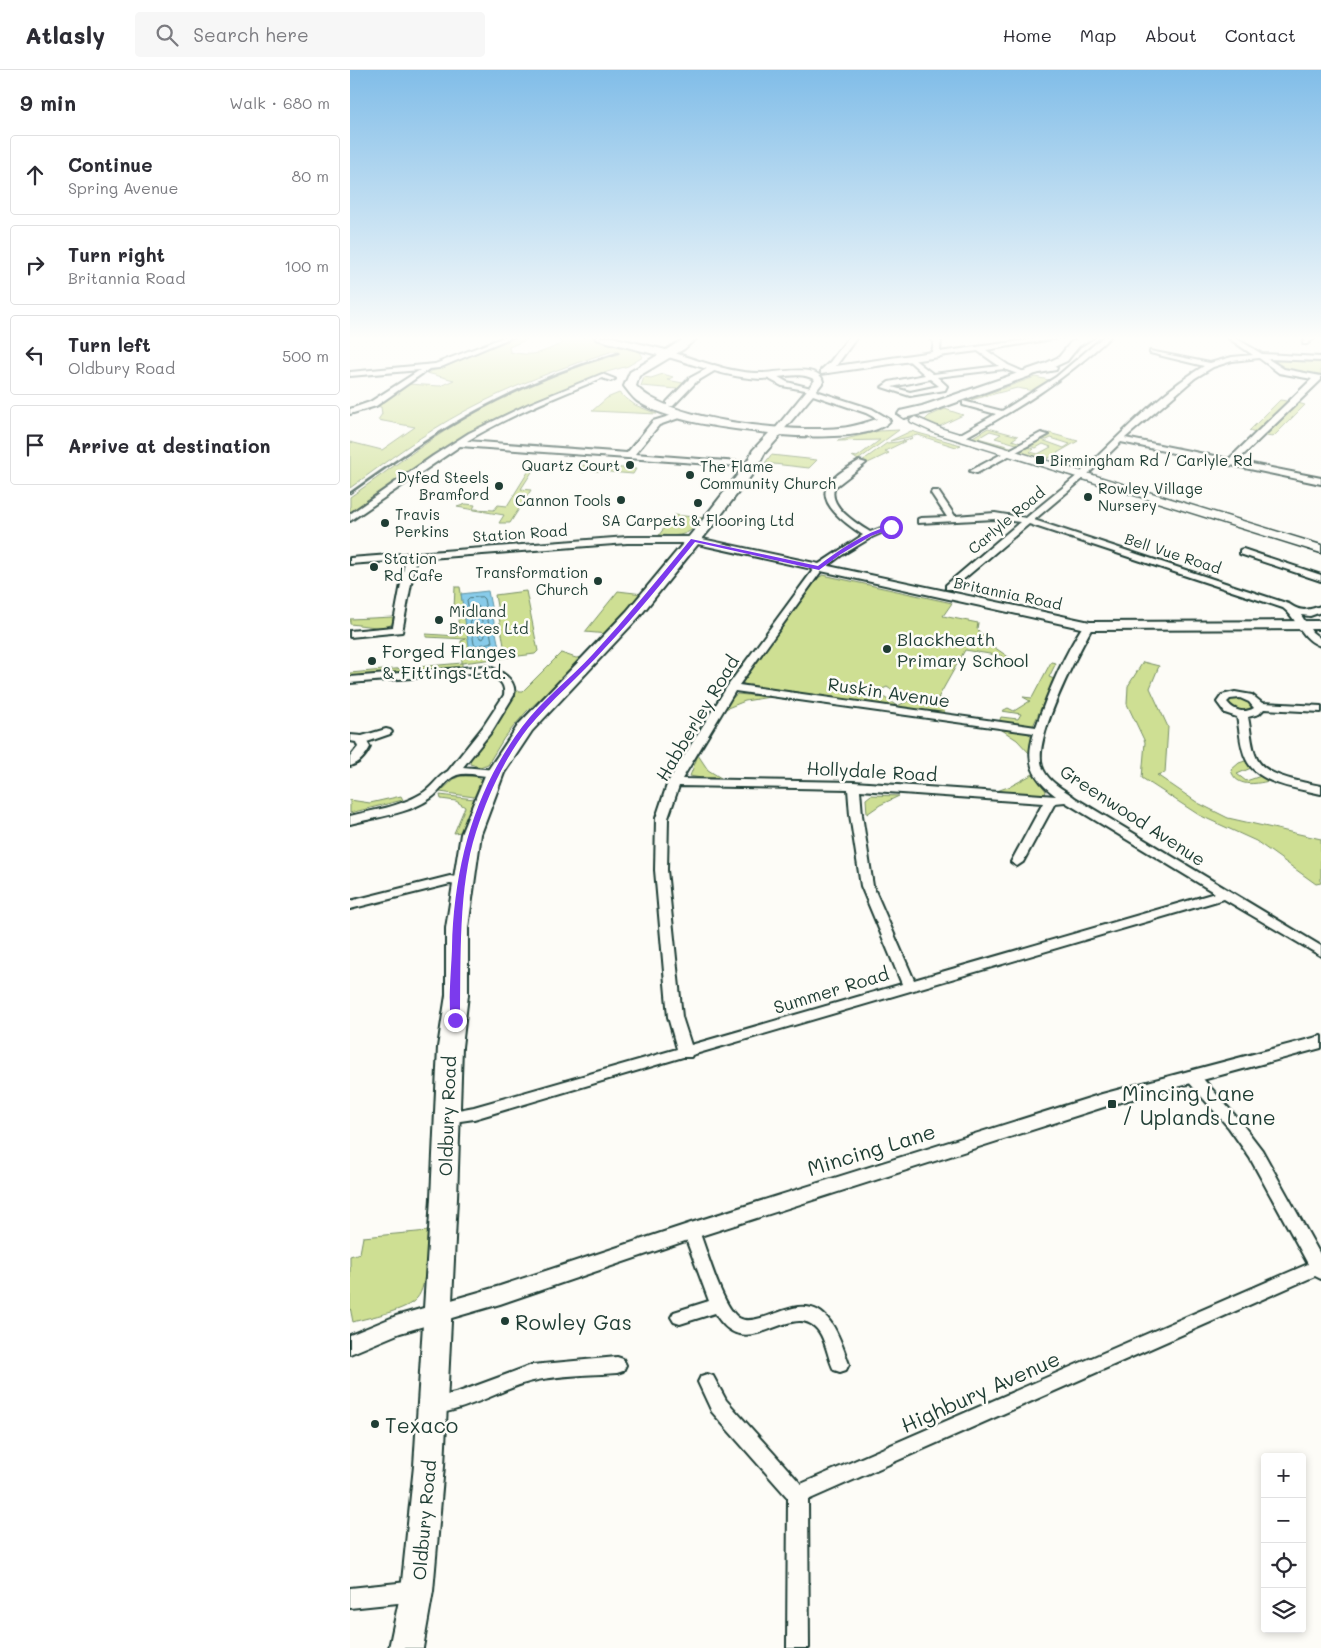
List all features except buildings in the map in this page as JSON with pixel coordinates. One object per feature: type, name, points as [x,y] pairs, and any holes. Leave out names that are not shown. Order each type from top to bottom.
[{"type":"main road","points":[[673,411],[757,431],[766,442],[783,435],[850,431],[899,420],[922,411]]},
{"type":"main road","points":[[783,435],[824,436],[865,430],[926,411]]},
{"type":"main road","points":[[899,420],[1321,549]]},
{"type":"main road","name":"Oldbury Road","points":[[406,1648],[417,1591],[434,1406],[450,1047],[457,995],[456,934],[462,882],[471,834],[496,773],[525,728],[633,614],[752,465],[783,435]]},
{"type":"street","points":[[350,518],[458,443],[490,424],[519,411]]},
{"type":"street","points":[[629,456],[656,423],[673,411]]},
{"type":"street","points":[[865,411],[899,420]]},
{"type":"street","points":[[992,411],[1004,414]]},
{"type":"street","points":[[964,440],[1010,411]]},
{"type":"street","name":"Carlyle Road","points":[[949,587],[1082,475],[1152,411]]},
{"type":"street","points":[[1231,462],[1285,411]]},
{"type":"street","name":"Oldbury Road","points":[[794,413],[806,414],[797,418],[783,435],[794,413]]},
{"type":"street","points":[[757,431],[772,428],[783,435]]},
{"type":"street","points":[[974,470],[1044,435]]},
{"type":"street","points":[[1119,439],[1321,480]]},
{"type":"street","points":[[458,443],[752,465]]},
{"type":"street","points":[[862,464],[846,473],[833,485],[829,492],[830,498],[841,514],[869,535]]},
{"type":"street","points":[[935,493],[952,518]]},
{"type":"street","name":"Bell Vue Road","points":[[921,521],[995,516],[1028,521],[1286,606],[1294,612]]},
{"type":"street","name":"Habberley Road","points":[[686,1053],[675,1017],[661,870],[662,818],[674,782],[732,687],[819,568],[838,553],[869,535],[891,527]]},
{"type":"street","name":"Station Road","points":[[350,561],[627,540],[693,540]]},
{"type":"street","name":"Britannia Road","points":[[693,540],[1088,626],[1321,625]]},
{"type":"street","points":[[1243,552],[1321,578]]},
{"type":"street","points":[[350,634],[398,630],[411,556]]},
{"type":"street","points":[[1294,612],[1310,613],[1321,609]]},
{"type":"street","points":[[1294,612],[1310,637],[1321,643]]},
{"type":"street","name":"Greenwood Avenue","points":[[1088,626],[1073,652],[1049,707],[1035,754],[1036,765],[1045,779],[1068,798],[1321,952]]},
{"type":"street","points":[[350,680],[486,669],[505,679],[510,689],[509,695],[488,729],[452,773]]},
{"type":"street","name":"Ruskin Avenue","points":[[732,687],[1042,731]]},
{"type":"street","points":[[1259,706],[1259,709],[1253,713],[1242,714],[1226,709],[1222,702],[1231,696],[1243,696],[1254,700],[1259,706],[1321,709]]},
{"type":"street","points":[[1242,714],[1251,756],[1256,766],[1278,779],[1321,790]]},
{"type":"street","points":[[355,739],[386,732]]},
{"type":"street","points":[[350,763],[362,752],[364,747],[355,739]]},
{"type":"street","points":[[350,820],[407,806],[428,795],[445,776],[452,773],[466,770],[496,773]]},
{"type":"street","name":"Hollydale Road","points":[[674,782],[854,786],[1051,800],[1068,798]]},
{"type":"street","points":[[854,786],[856,815],[867,886],[910,986]]},
{"type":"street","name":"Greenwood Avenue","points":[[1017,862],[1051,800]]},
{"type":"street","points":[[350,905],[450,880],[462,882]]},
{"type":"street","name":"Summer Road","points":[[447,1117],[474,1113],[686,1053],[1226,894]]},
{"type":"street","name":"Mincing Lane","points":[[396,1325],[556,1276],[691,1231],[1108,1099],[1321,1042]]},
{"type":"street","points":[[1192,1076],[1234,1124],[1256,1154],[1320,1269]]},
{"type":"street","points":[[691,1231],[719,1305],[730,1321],[738,1327],[751,1329],[798,1314],[810,1314],[821,1322],[828,1333],[840,1364]]},
{"type":"street","name":"Highbury Avenue","points":[[798,1495],[1320,1269]]},
{"type":"street","points":[[680,1317],[719,1305]]},
{"type":"street","points":[[350,1335],[383,1325],[396,1325]]},
{"type":"street","points":[[350,1345],[396,1325]]},
{"type":"street","points":[[434,1406],[459,1400],[532,1374],[617,1365]]},
{"type":"street","points":[[707,1382],[719,1406],[798,1495],[798,1648]]},
{"type":"street","points":[[350,1598],[417,1591]]},
{"type":"green space","points":[[382,411],[467,411],[420,438],[350,488],[350,442],[382,450],[415,427],[378,420],[382,414]]},
{"type":"green space","points":[[479,411],[513,411],[432,457],[350,513],[350,497],[434,438]]},
{"type":"green space","points":[[592,411],[649,411],[657,414]]},
{"type":"green space","points":[[941,411],[950,411],[963,415],[936,428],[923,422],[929,416]]},
{"type":"green space","points":[[1269,411],[1277,411],[1255,433],[1249,431]]},
{"type":"green space","points":[[1291,411],[1299,411],[1273,437],[1266,436]]},
{"type":"green space","points":[[988,428],[1018,436],[1012,440],[1021,443],[1020,445],[995,438],[1001,434],[990,431],[978,438],[1014,448],[1008,449],[971,438]]},
{"type":"green space","points":[[899,430],[858,460],[852,456],[857,457],[880,440],[837,441],[879,431]]},
{"type":"green space","points":[[911,431],[961,445],[956,447],[918,435],[890,441]]},
{"type":"green space","points":[[1049,433],[1078,441],[1045,460],[1020,452],[1027,447],[1034,449],[1030,452],[1038,454],[1051,447],[1043,444],[1036,448],[1029,446],[1042,440],[1064,448],[1070,444],[1051,438],[1043,439],[1050,436]]},
{"type":"green space","points":[[912,438],[885,451],[889,453],[868,463],[862,461],[887,443]]},
{"type":"green space","points":[[771,455],[817,460],[809,468],[765,463]]},
{"type":"green space","points":[[533,464],[537,464],[521,489],[531,490],[510,523],[499,523],[504,515],[457,507],[466,504],[475,505],[473,509],[494,510],[498,505],[507,506]]},
{"type":"green space","points":[[581,465],[636,469],[633,474],[586,470],[583,473]]},
{"type":"green space","points":[[674,515],[704,518],[694,528],[684,534],[674,536],[659,535]]},
{"type":"green space","name":"Blackheath Primary School","points":[[823,575],[952,603],[943,616],[978,623],[977,629],[988,643],[1010,658],[1006,667],[996,667],[1002,656],[965,650],[938,698],[948,700],[943,714],[744,685],[742,681],[818,578]],"holes":[[[887,687],[908,701],[897,706],[876,692]]]},
{"type":"green space","points":[[455,587],[460,587],[471,654],[505,651],[495,595],[526,591],[538,651],[535,654],[462,663],[461,641],[466,639],[426,637],[426,634],[457,636],[459,609],[454,609]]},
{"type":"green space","points":[[618,591],[643,594],[608,634],[585,632]]},
{"type":"green space","points":[[393,617],[392,624],[385,628],[350,624],[350,619]]},
{"type":"green space","points":[[561,653],[576,658],[586,657],[526,712],[504,738],[488,764],[480,767],[470,764],[471,757],[490,733],[517,691],[523,691]]},
{"type":"green space","points":[[1051,662],[1056,663],[1049,677],[1054,679],[1033,726],[999,722],[1001,717],[1018,719],[1021,714],[1002,711],[1008,708],[1014,711],[1030,701],[1023,697],[1032,698]]},
{"type":"green space","points":[[1143,662],[1159,666],[1150,688],[1168,727],[1165,773],[1157,775],[1198,803],[1228,818],[1321,839],[1321,883],[1316,884],[1256,841],[1199,815],[1142,778],[1145,742],[1127,704],[1128,686]]},
{"type":"green space","points":[[462,663],[462,668],[350,678],[350,673]]},
{"type":"green space","points":[[737,694],[770,697],[745,701],[725,709],[730,700]]},
{"type":"green space","points":[[1231,699],[1249,700],[1255,707],[1251,710],[1240,711],[1226,702]]},
{"type":"green space","points":[[1002,730],[1026,732],[1033,737],[1030,754],[1017,740]]},
{"type":"green space","points":[[698,755],[708,770],[721,778],[690,776]]},
{"type":"green space","points":[[1245,761],[1251,768],[1237,774],[1246,781],[1261,776],[1269,781],[1247,783],[1237,780],[1231,770],[1239,763]]},
{"type":"green space","points":[[1033,774],[1046,791],[1045,795],[991,793],[1011,786]]},
{"type":"green space","points":[[460,776],[474,776],[482,779],[474,797],[440,792],[454,779]]},
{"type":"green space","points":[[440,795],[474,799],[461,832],[454,833],[465,807],[456,801],[441,799]]},
{"type":"green space","points":[[871,795],[899,796],[867,814],[866,799]]},
{"type":"green space","points":[[401,796],[403,800],[350,813],[350,800],[370,803]]},
{"type":"green space","points":[[428,1231],[425,1276],[421,1292],[417,1298],[412,1303],[397,1310],[353,1322],[350,1307],[350,1256],[360,1253],[363,1237]]},
{"type":"water","points":[[488,591],[499,648],[470,652],[461,594]]},
{"type":"railway","points":[[350,493],[415,448],[479,411]]},
{"type":"place","name":"Birmingham Rd / Carlyle Rd","points":[[1040,460]]},
{"type":"place","name":"Quartz Court","points":[[630,465]]},
{"type":"place","name":"The Flame Community Church","points":[[690,475]]},
{"type":"place","name":"Dyfed Steels Bramford","points":[[499,486]]},
{"type":"place","name":"Rowley Village Nursery","points":[[1088,497]]},
{"type":"place","name":"Cannon Tools","points":[[621,500]]},
{"type":"place","name":"SA Carpets & Flooring Ltd","points":[[698,503]]},
{"type":"place","name":"Travis Perkins","points":[[385,523]]},
{"type":"place","name":"Station Rd Cafe","points":[[374,567]]},
{"type":"place","name":"Transformation Church","points":[[598,581]]},
{"type":"place","name":"Midland Brakes Ltd","points":[[439,620]]},
{"type":"place","name":"Blackheath Primary School","points":[[887,649]]},
{"type":"place","name":"Forged Flanges & Fittings Ltd.","points":[[372,661]]},
{"type":"place","name":"Mincing Lane / Uplands Lane","points":[[1112,1104]]},
{"type":"place","name":"Rowley Gas","points":[[505,1321]]},
{"type":"place","name":"Texaco","points":[[375,1424]]},
{"type":"route","points":[[455,1020],[457,995],[456,939],[464,872],[471,834],[487,790],[501,763],[525,728],[633,614],[693,540],[819,568],[838,553],[869,535],[891,527]]}]
